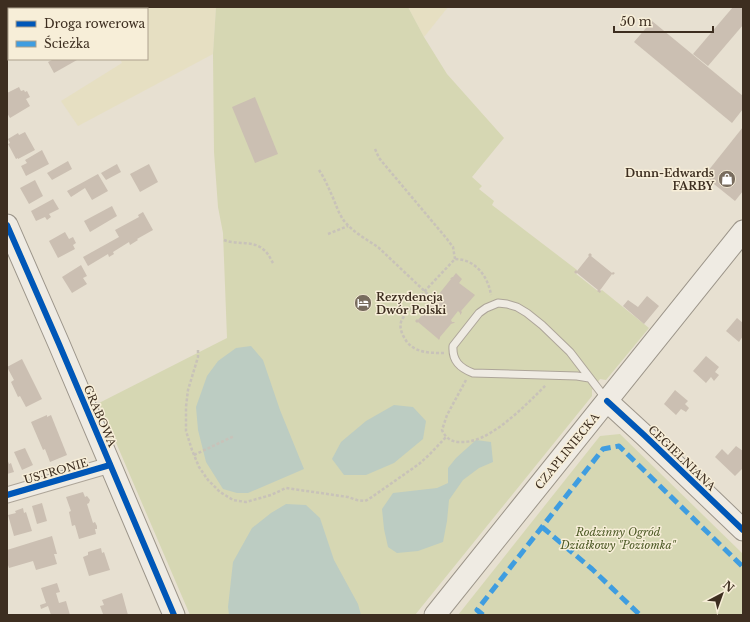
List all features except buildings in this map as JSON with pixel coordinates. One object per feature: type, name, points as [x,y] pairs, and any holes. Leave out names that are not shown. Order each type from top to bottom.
[{"type":"street","name":"GRABOWA","points":[[7,225],[174,615]]},
{"type":"street","name":"CZAPLINIECKA","points":[[435,615],[743,231]]},
{"type":"street","name":"CEGIELNIANA","points":[[607,401],[743,530]]},
{"type":"street","name":"USTRONIE","points":[[7,496],[110,465]]},
{"type":"lane","points":[[589,378],[577,376],[473,373],[459,365],[454,358],[453,346],[479,313],[486,308],[498,303],[517,307],[542,325],[570,352],[607,401]]},
{"type":"path","points":[[375,149],[379,158],[448,239],[453,247],[455,259]]},
{"type":"path","points":[[319,170],[340,214],[348,226],[379,248],[434,300]]},
{"type":"path","points":[[328,234],[348,226]]},
{"type":"path","points":[[224,240],[261,247],[268,254],[273,263]]},
{"type":"path","points":[[453,353],[424,353],[408,343],[403,336],[400,323],[424,291],[455,259],[461,259],[470,262],[480,269],[486,277],[490,288],[492,305]]},
{"type":"path","points":[[198,350],[198,357],[188,390],[186,430],[199,467],[208,480],[220,492],[233,500],[246,502],[271,496],[286,488],[340,495],[365,501],[418,464],[446,437]]},
{"type":"path","points":[[470,372],[445,419],[442,430],[446,437],[455,442],[471,442],[497,428],[521,409],[555,376]]},
{"type":"path","points":[[194,455],[234,436]]},
{"type":"shaded area","points":[[216,7],[213,54],[78,126],[61,101],[122,63],[120,60],[148,60],[148,8],[92,8]]},
{"type":"shaded area","points":[[408,7],[448,7],[424,37]]},
{"type":"shaded area","points":[[251,346],[263,360],[280,410],[304,469],[248,493],[237,493],[223,489],[206,462],[198,430],[196,407],[207,376],[218,361],[236,348]]},
{"type":"shaded area","points":[[394,405],[413,407],[426,421],[423,439],[394,463],[366,475],[344,475],[332,459],[341,442],[366,421]]},
{"type":"shaded area","points":[[476,440],[491,442],[493,462],[479,468],[463,480],[449,500],[443,542],[418,551],[397,553],[388,547],[382,509],[393,493],[437,488],[448,483],[448,468],[456,458]]},
{"type":"shaded area","points":[[286,504],[306,505],[320,518],[334,560],[358,604],[361,615],[229,615],[228,607],[233,562],[252,528],[271,513]]},
{"type":"green space","name":"Rezydencja Dwór Polski","points":[[216,7],[408,7],[424,37],[447,74],[504,138],[472,177],[482,186],[479,189],[494,201],[492,205],[577,270],[575,273],[599,292],[602,290],[649,328],[606,380],[600,379],[592,390],[592,396],[415,615],[190,615],[99,403],[227,338],[223,233],[218,207],[214,152],[213,54]]},
{"type":"green space","name":"Rodzinny Ogród Działkowy \"Poziomka\"","points":[[620,434],[743,554],[743,615],[458,615],[600,436]]},
{"type":"marked path","points":[[483,615],[477,610],[603,449],[619,446],[743,567]]},
{"type":"marked path","points":[[542,527],[592,569],[640,615]]},
{"type":"cycle path","points":[[7,225],[174,615]]},
{"type":"cycle path","points":[[607,401],[743,530]]},
{"type":"cycle path","points":[[7,495],[110,465]]},
{"type":"place","name":"Dunn-Edwards FARBY","points":[[727,179]]},
{"type":"place","name":"Rezydencja Dwór Polski","points":[[363,303]]}]
